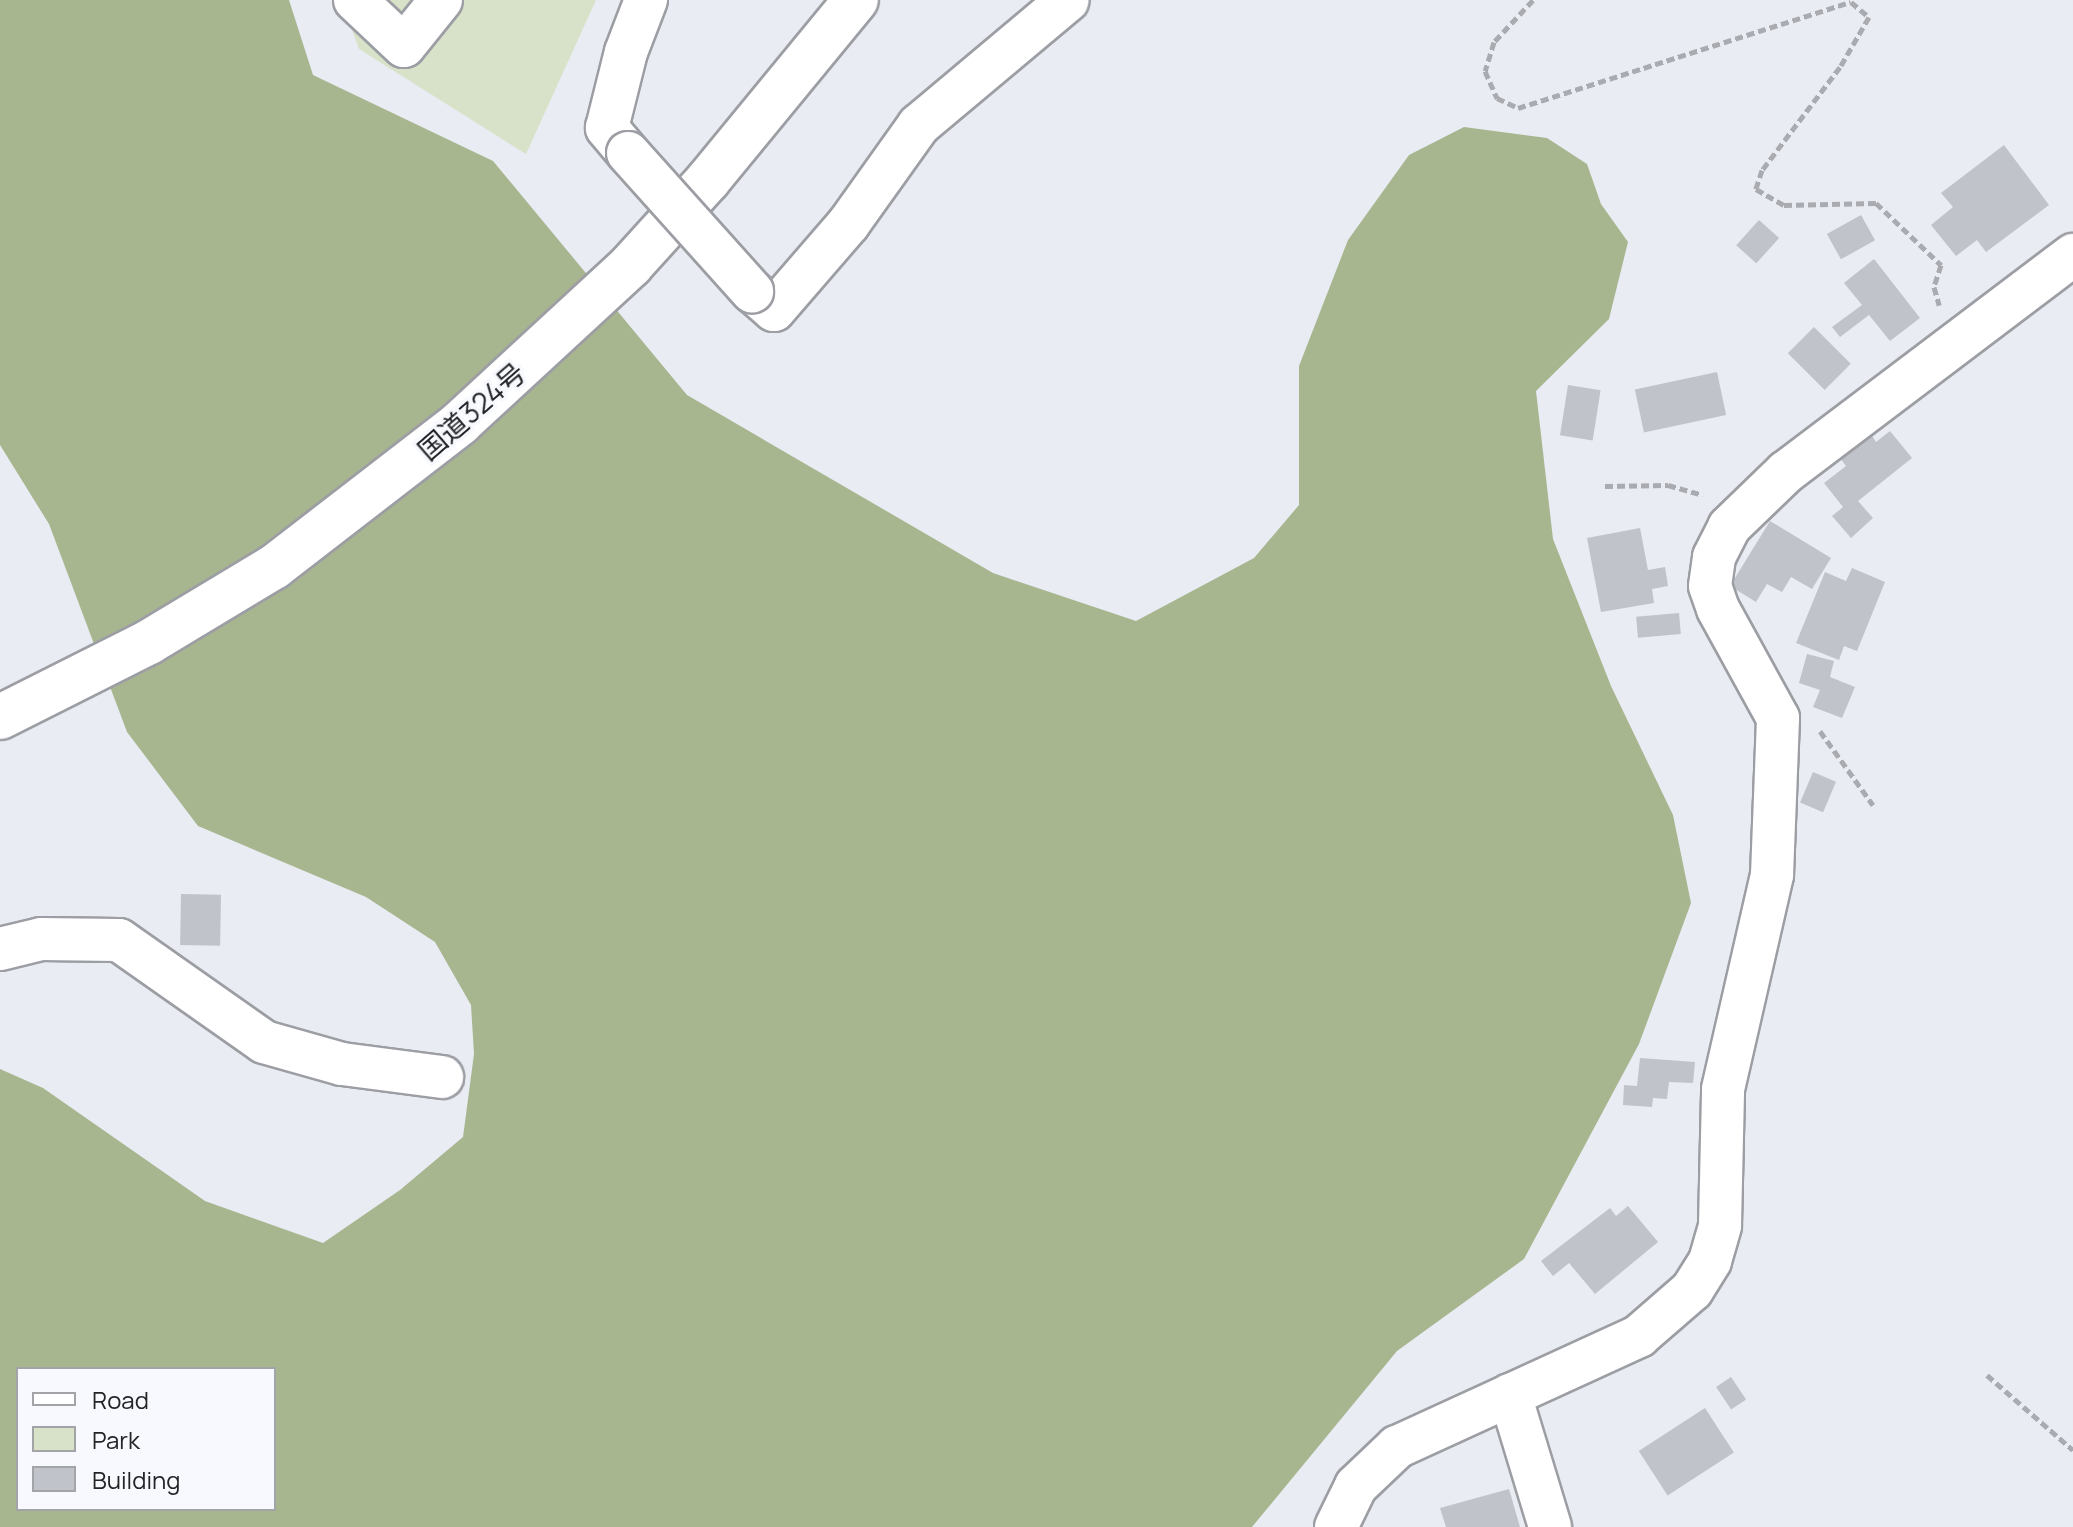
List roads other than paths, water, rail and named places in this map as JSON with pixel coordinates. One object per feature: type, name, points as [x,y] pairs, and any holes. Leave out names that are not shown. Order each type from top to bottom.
[{"type":"highway","name":"国道324号","points":[[0,717],[149,642],[274,567],[460,423],[631,265],[708,180],[856,0]]},
{"type":"highway","points":[[0,689],[274,567]]},
{"type":"highway","points":[[0,748],[163,653],[274,567]]},
{"type":"street","points":[[355,0],[404,46],[441,0]]},
{"type":"street","points":[[646,0],[626,52],[607,128],[752,291],[774,310],[849,223],[919,125],[1068,0]]},
{"type":"street","points":[[1336,1527],[1356,1486],[1397,1447],[1639,1336],[1692,1290],[1710,1261],[1720,1225],[1723,1089],[1772,875],[1778,718],[1718,609],[1710,586],[1714,557],[1742,513],[1834,432],[2073,255]]},
{"type":"street","points":[[0,949],[41,939],[119,940],[264,1042],[342,1064],[442,1077]]},
{"type":"street","points":[[1510,1395],[1550,1527]]}]
